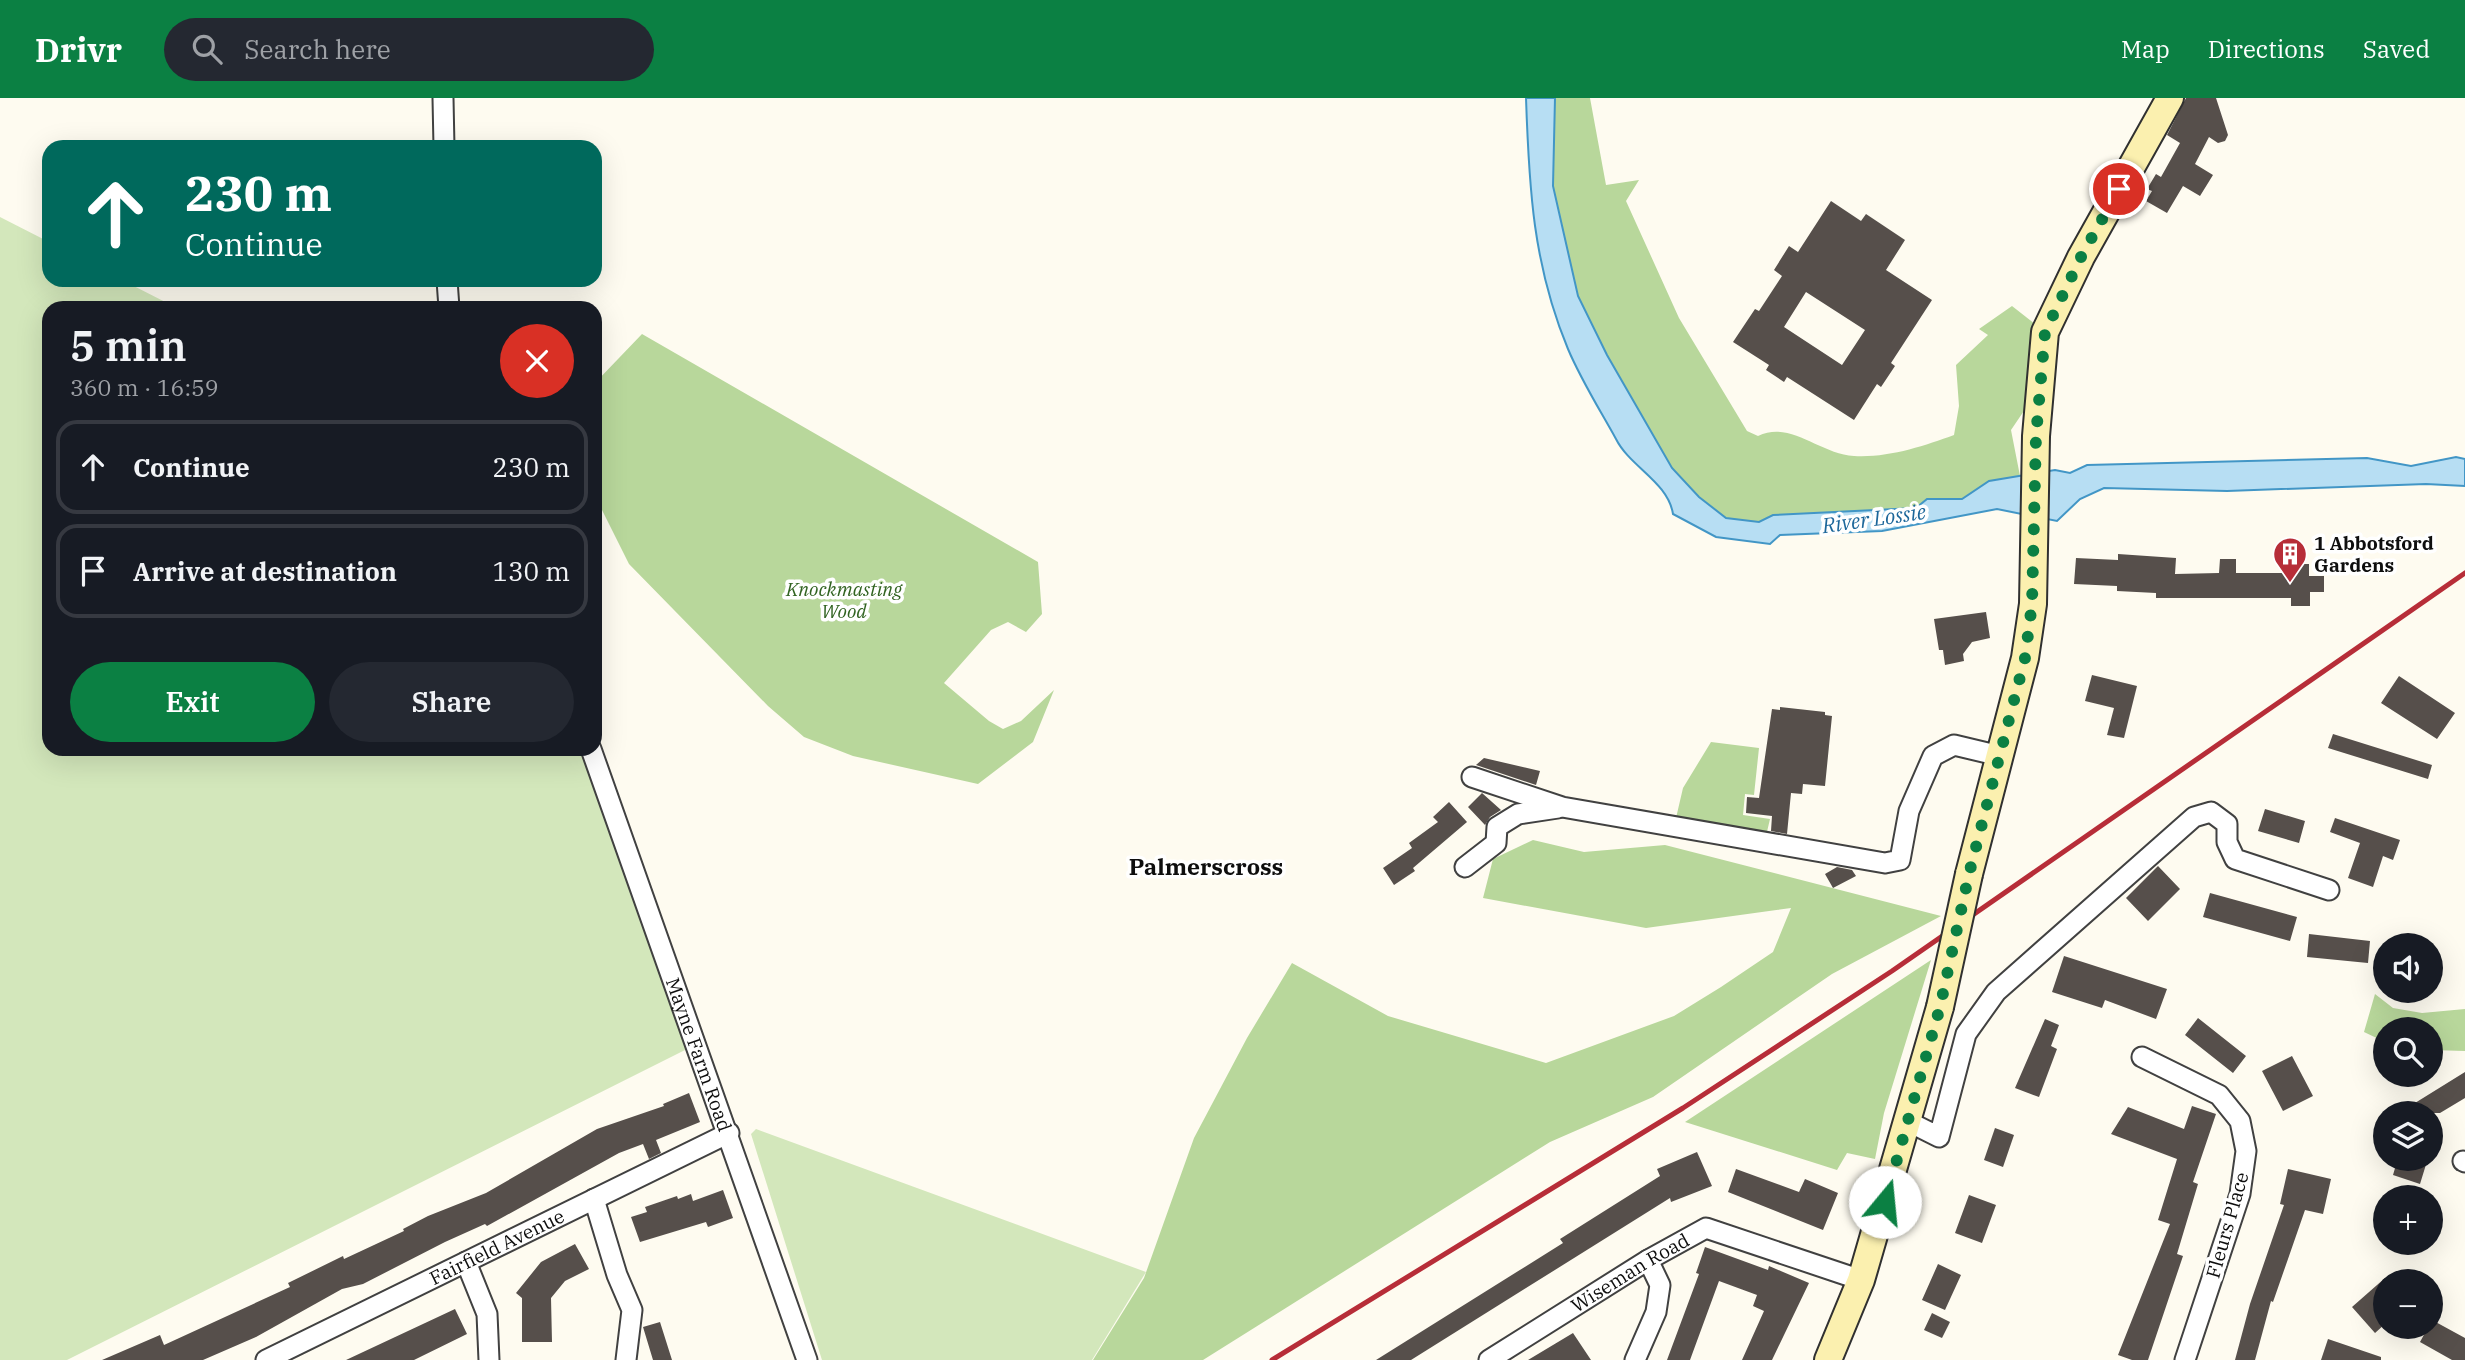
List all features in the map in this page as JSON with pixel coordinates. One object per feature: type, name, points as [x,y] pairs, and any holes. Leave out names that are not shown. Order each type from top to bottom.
[{"type":"main road","points":[[1828,1360],[1861,1280],[1909,1122],[1940,1007],[1969,874],[2025,658],[2035,555],[2036,436],[2045,332],[2081,257],[2170,98]]},
{"type":"street","points":[[443,98],[444,140]]},
{"type":"street","points":[[1472,777],[1562,807],[1885,863],[1900,860],[1909,811],[1933,755],[1954,745],[2000,756]]},
{"type":"street","name":"Mayne Farm Road","points":[[594,756],[729,1133],[807,1360]]},
{"type":"street","points":[[1465,867],[1496,843],[1497,827],[1518,814],[1562,807]]},
{"type":"street","points":[[1909,1122],[1939,1137],[1966,1034],[1996,992],[2194,817],[2211,812],[2227,824],[2227,842],[2235,859],[2329,890]]},
{"type":"street","name":"Fleurs Place","points":[[2142,1057],[2219,1095],[2239,1121],[2246,1151],[2239,1194],[2185,1360]]},
{"type":"street","name":"Fairfield Avenue","points":[[265,1360],[729,1133]]},
{"type":"street","points":[[594,1199],[617,1275],[632,1310],[626,1360]]},
{"type":"street","name":"Wiseman Road","points":[[1489,1360],[1648,1260],[1706,1228],[1861,1280]]},
{"type":"street","points":[[1635,1360],[1656,1312],[1660,1285],[1648,1260]]},
{"type":"street","points":[[466,1262],[487,1314],[489,1360]]},
{"type":"green space","points":[[1555,98],[1590,98],[1606,185],[1639,180],[1626,201],[1679,318],[1747,431],[1758,436],[1782,432],[1841,454],[1854,456],[1893,453],[1954,435],[1959,406],[1956,365],[1988,335],[1979,329],[2012,306],[2045,332],[2040,387],[2011,430],[2020,476],[1989,481],[1962,499],[1927,499],[1916,508],[1773,515],[1759,522],[1726,518],[1699,497],[1672,468],[1607,355],[1578,296],[1553,186]]},
{"type":"green space","points":[[0,217],[42,238],[42,287],[136,287],[163,301],[42,301],[42,756],[589,756],[697,1044],[67,1360],[0,1360]]},
{"type":"green space","name":"Knockmasting Wood","points":[[642,334],[1038,562],[1042,614],[1026,632],[1008,622],[991,630],[944,683],[989,721],[1003,729],[1021,721],[1054,690],[1033,742],[978,784],[853,756],[804,737],[768,706],[629,564],[602,510],[602,376]]},
{"type":"green space","points":[[1711,742],[1759,748],[1754,795],[1745,794],[1743,815],[1770,819],[1766,836],[1676,818],[1683,788]]},
{"type":"green space","points":[[1533,840],[1584,852],[1665,845],[1941,916],[1832,974],[1653,1097],[1550,1142],[1203,1360],[1093,1360],[1144,1278],[1194,1138],[1247,1038],[1292,963],[1388,1016],[1546,1063],[1674,1016],[1721,987],[1773,952],[1791,908],[1646,928],[1483,898],[1493,859]]},
{"type":"green space","points":[[1931,960],[1884,1113],[1875,1159],[1847,1153],[1837,1170],[1685,1122]]},
{"type":"green space","points":[[2373,1001],[2422,1013],[2465,1009],[2465,1051],[2443,1050],[2443,1017],[2373,1017],[2373,1036],[2364,1032]]},
{"type":"green space","points":[[756,1129],[1146,1272],[1092,1360],[822,1360],[751,1134]]},
{"type":"water","name":"River Lossie","points":[[1526,98],[1555,98],[1553,186],[1578,296],[1607,355],[1672,468],[1699,497],[1726,518],[1759,522],[1773,515],[1916,508],[1927,499],[1962,499],[1989,481],[2055,470],[2070,473],[2087,465],[2367,458],[2411,466],[2456,457],[2465,459],[2465,486],[2426,484],[2227,491],[2104,488],[2080,499],[2057,521],[1997,509],[1882,531],[1780,535],[1770,544],[1716,537],[1673,514],[1664,493],[1622,449],[1568,349],[1556,318],[1540,256],[1531,195]]},
{"type":"building","points":[[2186,98],[2216,98],[2228,135],[2225,141],[2218,143],[2209,137],[2195,164],[2213,175],[2200,196],[2183,186],[2167,213],[2146,201],[2152,191],[2147,189],[2156,174],[2161,177],[2180,143],[2167,135]]},
{"type":"building","points":[[1831,201],[1861,221],[1866,214],[1905,240],[1886,270],[1932,300],[1891,363],[1895,366],[1881,387],[1877,384],[1854,420],[1787,377],[1784,382],[1766,370],[1769,365],[1733,342],[1755,309],[1759,311],[1782,276],[1774,270],[1789,246],[1798,252]],"holes":[[[1806,292],[1865,330],[1842,365],[1784,327]]]},
{"type":"building","points":[[2118,554],[2176,558],[2175,574],[2219,573],[2220,559],[2236,559],[2236,573],[2288,573],[2288,564],[2309,564],[2309,576],[2324,576],[2324,592],[2310,592],[2310,606],[2291,606],[2291,598],[2156,598],[2156,593],[2117,591],[2117,586],[2074,584],[2076,558],[2118,560]]},
{"type":"building","points":[[1986,612],[1990,638],[1972,642],[1963,654],[1964,661],[1945,665],[1943,650],[1939,650],[1934,619]]},
{"type":"building","points":[[2092,675],[2137,686],[2124,738],[2107,735],[2114,708],[2085,701]]},
{"type":"building","points":[[2399,676],[2455,713],[2437,739],[2381,703]]},
{"type":"building","points":[[1780,707],[1825,712],[1825,715],[1832,716],[1825,786],[1803,784],[1802,794],[1791,793],[1787,834],[1771,831],[1772,816],[1746,813],[1747,797],[1759,798],[1772,709],[1780,710]]},
{"type":"building","points":[[2333,734],[2432,765],[2428,779],[2328,748]]},
{"type":"building","points":[[1484,758],[1540,771],[1536,785],[1476,765]]},
{"type":"building","points":[[1482,793],[1501,810],[1490,817],[1485,825],[1468,807]]},
{"type":"building","points":[[1449,802],[1467,822],[1413,868],[1415,871],[1394,885],[1383,868],[1412,848],[1409,843],[1438,822],[1433,817]]},
{"type":"building","points":[[2265,809],[2305,821],[2299,843],[2258,831]]},
{"type":"building","points":[[2335,818],[2400,840],[2393,860],[2383,856],[2373,887],[2348,878],[2360,843],[2330,832]]},
{"type":"building","points":[[2158,866],[2180,889],[2148,921],[2126,898]]},
{"type":"building","points":[[1837,867],[1852,870],[1856,876],[1833,888],[1825,874]]},
{"type":"building","points":[[2210,893],[2297,917],[2290,941],[2203,917]]},
{"type":"building","points":[[2309,934],[2370,941],[2368,963],[2307,957]]},
{"type":"building","points":[[2064,956],[2167,989],[2156,1019],[2105,1000],[2102,1008],[2052,992]]},
{"type":"building","points":[[2198,1018],[2246,1056],[2233,1073],[2185,1035]]},
{"type":"building","points":[[2045,1019],[2059,1025],[2051,1046],[2057,1049],[2039,1097],[2015,1088]]},
{"type":"building","points":[[2292,1056],[2313,1096],[2283,1111],[2262,1071]]},
{"type":"building","points":[[2465,1072],[2465,1098],[2443,1111],[2443,1101],[2418,1101],[2443,1087]]},
{"type":"building","points":[[689,1093],[700,1122],[656,1140],[661,1153],[649,1159],[643,1144],[619,1153],[487,1226],[485,1224],[445,1242],[363,1284],[342,1289],[256,1337],[203,1360],[102,1360],[160,1335],[164,1345],[290,1287],[288,1283],[343,1256],[344,1259],[404,1231],[403,1229],[428,1216],[486,1193],[597,1129],[664,1106],[663,1104]]},
{"type":"building","points":[[2192,1106],[2216,1114],[2193,1182],[2198,1184],[2177,1254],[2183,1256],[2148,1360],[2132,1360],[2118,1355],[2170,1224],[2158,1220],[2177,1159],[2111,1134],[2128,1107],[2184,1129]]},
{"type":"building","points":[[1995,1128],[2014,1135],[2003,1167],[1984,1160]]},
{"type":"building","points":[[1697,1152],[1712,1186],[1671,1202],[1670,1198],[1411,1360],[1376,1360],[1563,1243],[1560,1239],[1660,1176],[1657,1169]]},
{"type":"building","points":[[1736,1169],[1799,1192],[1805,1179],[1838,1193],[1823,1230],[1728,1192]]},
{"type":"building","points":[[2288,1169],[2331,1179],[2323,1214],[2305,1210],[2273,1302],[2271,1301],[2255,1360],[2235,1360],[2250,1304],[2284,1205],[2280,1204]]},
{"type":"building","points":[[2394,1171],[2424,1171],[2420,1184],[2393,1175]]},
{"type":"building","points":[[723,1190],[733,1218],[708,1227],[706,1222],[640,1242],[631,1217],[647,1212],[645,1207],[691,1194],[693,1201]]},
{"type":"building","points":[[1969,1195],[1996,1205],[1982,1243],[1955,1233]]},
{"type":"building","points":[[575,1244],[589,1269],[565,1281],[551,1298],[552,1342],[522,1342],[522,1298],[516,1293],[541,1262]]},
{"type":"building","points":[[1705,1247],[1768,1270],[1769,1266],[1809,1283],[1772,1360],[1742,1360],[1764,1311],[1753,1306],[1757,1295],[1719,1281],[1690,1360],[1667,1360],[1699,1274],[1696,1273]]},
{"type":"building","points":[[1938,1264],[1961,1275],[1945,1310],[1922,1300]]},
{"type":"building","points":[[2373,1289],[2373,1331],[2352,1307]]},
{"type":"building","points":[[455,1309],[467,1334],[414,1360],[346,1360]]},
{"type":"building","points":[[1932,1313],[1950,1322],[1942,1338],[1924,1330]]},
{"type":"building","points":[[660,1322],[672,1360],[653,1360],[643,1327]]},
{"type":"building","points":[[2443,1326],[2465,1338],[2465,1360],[2452,1360],[2420,1342],[2422,1339],[2443,1339]]},
{"type":"building","points":[[1573,1333],[1591,1360],[1528,1360]]},
{"type":"building","points":[[2328,1339],[2381,1357],[2381,1360],[2321,1360]]},
{"type":"railway","points":[[1272,1360],[1683,1108],[1892,971],[2465,573]]},
{"type":"place","name":"1 Abbotsford Gardens","points":[[2290,584]]},
{"type":"district","name":"Palmerscross","points":[[1206,867]]},
{"type":"route","points":[[1885,1202],[1940,1007],[1969,874],[2025,658],[2032,604],[2036,436],[2045,332],[2081,257],[2119,189]]}]
